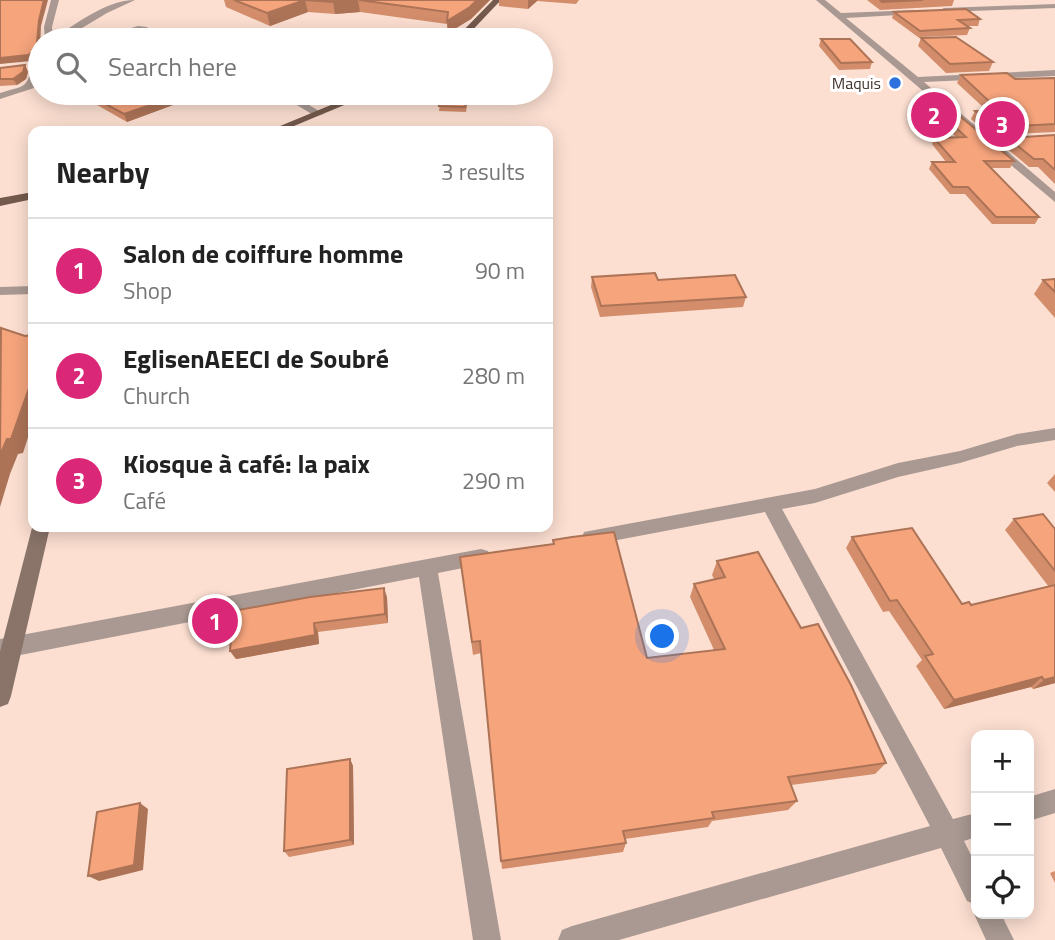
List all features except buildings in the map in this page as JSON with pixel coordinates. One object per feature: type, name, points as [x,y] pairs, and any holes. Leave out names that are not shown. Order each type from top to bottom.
[{"type":"main road","points":[[470,28],[497,0]]},
{"type":"main road","points":[[289,126],[340,105]]},
{"type":"main road","points":[[0,202],[28,197]]},
{"type":"main road","points":[[0,696],[6,648],[40,532]]},
{"type":"street","points":[[48,28],[55,0]]},
{"type":"street","points":[[76,28],[104,11],[131,0]]},
{"type":"street","points":[[820,0],[978,132]]},
{"type":"street","points":[[973,0],[986,8]]},
{"type":"street","points":[[1043,6],[1055,13]]},
{"type":"street","points":[[839,16],[1055,6]]},
{"type":"street","points":[[24,68],[28,67]]},
{"type":"street","points":[[918,80],[1055,73]]},
{"type":"street","points":[[0,96],[28,87]]},
{"type":"street","points":[[303,105],[318,114]]},
{"type":"street","points":[[1002,141],[989,141],[1055,198]]},
{"type":"street","points":[[0,290],[28,290]]},
{"type":"street","points":[[578,539],[815,496],[898,470],[960,457],[1017,440],[1055,434]]},
{"type":"street","points":[[770,505],[971,882]]},
{"type":"street","points":[[6,648],[496,554]]},
{"type":"street","points":[[427,566],[487,940]]},
{"type":"street","points":[[1034,807],[1055,801]]},
{"type":"street","points":[[572,940],[971,826]]},
{"type":"street","points":[[990,919],[1000,940]]},
{"type":"place","name":"Maquis","points":[[895,83]]},
{"type":"place","name":"EglisenAEECI de Soubré","points":[[934,115]]},
{"type":"place","name":"Kiosque à café: la paix","points":[[1002,124]]},
{"type":"place","name":"Salon de coiffure homme","points":[[215,621]]}]
